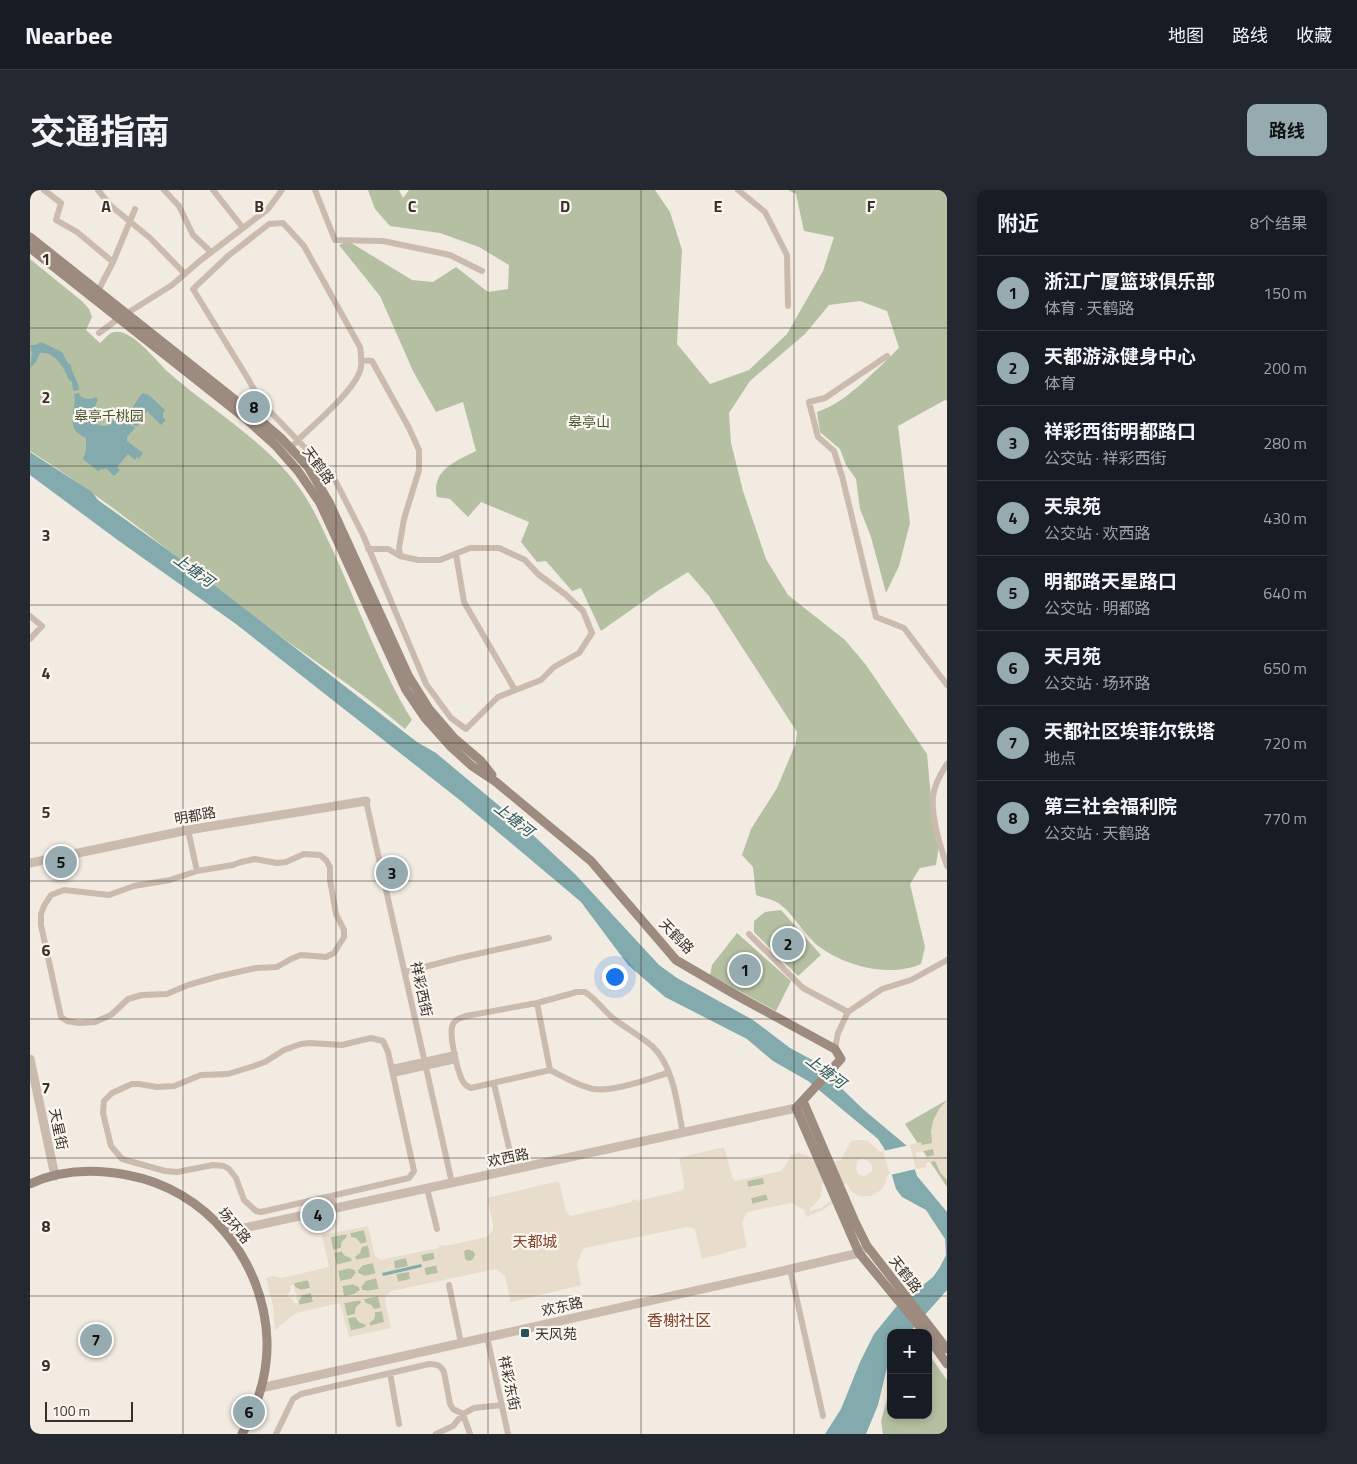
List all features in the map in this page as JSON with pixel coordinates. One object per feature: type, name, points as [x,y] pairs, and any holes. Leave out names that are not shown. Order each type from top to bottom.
[{"type":"main road","name":"天鹤路","points":[[30,237],[98,291],[123,316],[246,419],[276,446],[298,471],[324,512],[406,690],[425,718],[451,747],[472,766],[496,782],[591,862],[676,960],[835,1049]]},
{"type":"main road","name":"天鹤路","points":[[30,248],[253,414],[308,467],[329,502],[414,685],[429,709],[454,738],[481,761],[496,782]]},
{"type":"main road","points":[[799,1104],[841,1059],[835,1049]]},
{"type":"main road","name":"天鹤路","points":[[799,1104],[868,1246],[922,1329]]},
{"type":"main road","name":"天鹤路","points":[[799,1104],[859,1253],[898,1292],[938,1336],[947,1349]]},
{"type":"main road","name":"场环路","points":[[30,1184],[55,1176],[89,1171],[137,1176],[156,1182],[192,1201],[226,1232],[246,1261],[253,1277],[263,1308],[267,1348],[261,1388],[250,1420],[242,1434]]},
{"type":"main road","points":[[932,1343],[947,1364]]},
{"type":"street","points":[[44,190],[61,203],[56,220],[77,232],[113,262]]},
{"type":"street","points":[[98,190],[111,206],[150,238],[185,274]]},
{"type":"street","points":[[164,190],[178,206],[193,234],[211,252]]},
{"type":"street","points":[[213,190],[243,228]]},
{"type":"street","points":[[99,333],[172,285],[211,252],[268,209],[282,190]]},
{"type":"street","points":[[315,190],[335,240],[383,241],[450,255],[482,271]]},
{"type":"street","points":[[738,190],[765,212],[787,255],[788,306]]},
{"type":"street","points":[[98,291],[113,262],[135,208]]},
{"type":"street","points":[[290,448],[298,440],[347,392],[361,368],[360,347],[304,246],[283,224],[269,224],[228,256],[193,289],[261,402],[298,440],[334,478],[368,549],[426,684],[451,718],[466,729],[498,697],[541,680],[554,667],[579,653],[592,633],[583,611],[566,595],[538,574],[525,560],[499,548],[470,548],[440,560],[418,560],[400,556],[388,549],[368,549]]},
{"type":"street","points":[[887,356],[825,398],[809,402],[818,437],[834,451],[840,468],[876,617],[904,628],[947,685]]},
{"type":"street","points":[[361,360],[372,361],[419,450],[419,470],[404,519],[399,548],[400,556]]},
{"type":"street","points":[[456,554],[464,602],[516,690]]},
{"type":"street","points":[[30,616],[42,626],[30,639]]},
{"type":"street","points":[[947,764],[942,771],[933,796],[940,847],[947,866]]},
{"type":"street","name":"明都路","points":[[30,863],[188,830],[366,801]]},
{"type":"street","name":"祥彩西街","points":[[366,801],[452,1183]]},
{"type":"street","points":[[188,830],[197,872]]},
{"type":"street","points":[[304,854],[320,855],[330,867],[330,880],[336,914],[344,930],[344,937],[334,953],[326,957],[301,955],[277,967],[256,968],[220,976],[188,985],[167,994],[142,995],[128,998],[111,1015],[94,1022],[79,1023],[67,1021],[61,1017],[41,914],[51,895],[64,890],[108,895],[134,886],[170,880],[197,872],[233,866],[255,859],[277,863],[286,862],[304,854]]},
{"type":"street","points":[[749,934],[803,988],[848,1012]]},
{"type":"street","points":[[405,972],[549,938]]},
{"type":"street","points":[[835,1049],[838,1033],[848,1012],[882,989],[911,980],[947,960]]},
{"type":"street","points":[[668,1073],[613,1088],[595,1089],[566,1079],[550,1070],[475,1088],[467,1086],[463,1082],[456,1057],[452,1027],[458,1018],[537,1003],[577,992],[585,992],[612,1018],[652,1047],[665,1064],[668,1073],[683,1133]]},
{"type":"street","points":[[537,1003],[550,1070]]},
{"type":"street","points":[[371,1038],[378,1039],[386,1045],[392,1071],[414,1167],[412,1175],[409,1178],[264,1211],[256,1211],[244,1200],[236,1178],[229,1168],[224,1166],[213,1165],[177,1172],[165,1171],[122,1159],[111,1146],[102,1106],[104,1100],[112,1093],[132,1084],[166,1087],[182,1083],[200,1075],[228,1074],[265,1062],[293,1046],[310,1043],[342,1045],[371,1038]]},
{"type":"street","points":[[392,1071],[456,1057]]},
{"type":"street","name":"天星街","points":[[30,1059],[55,1176]]},
{"type":"street","points":[[494,1084],[514,1170]]},
{"type":"street","name":"欢西路","points":[[226,1232],[683,1133],[799,1104]]},
{"type":"street","points":[[427,1188],[437,1229]]},
{"type":"street","points":[[331,1196],[334,1209]]},
{"type":"street","name":"欢东路","points":[[261,1388],[859,1253],[868,1246]]},
{"type":"street","points":[[790,1269],[823,1416]]},
{"type":"street","points":[[449,1285],[461,1343]]},
{"type":"street","name":"祥彩东街","points":[[487,1337],[508,1434]]},
{"type":"street","points":[[276,1434],[294,1399],[301,1394],[324,1387],[429,1364],[436,1364],[442,1368],[450,1404],[453,1409],[463,1414],[470,1434]]},
{"type":"street","points":[[390,1373],[399,1424]]},
{"type":"street","points":[[322,1374],[324,1387]]},
{"type":"street","points":[[436,1434],[454,1426],[463,1414],[474,1408],[502,1405]]},
{"type":"green space","name":"皋亭山","points":[[368,190],[399,190],[403,198],[409,190],[655,190],[670,212],[682,250],[677,344],[710,384],[749,370],[787,334],[823,271],[834,237],[804,231],[796,194],[788,190],[947,190],[947,401],[945,400],[898,426],[910,523],[899,566],[886,593],[871,537],[860,509],[856,479],[846,465],[840,449],[820,432],[817,412],[828,408],[850,393],[899,348],[887,311],[860,301],[829,305],[805,334],[750,381],[729,413],[731,443],[743,491],[766,559],[788,595],[845,640],[866,665],[927,754],[932,808],[939,845],[936,865],[920,868],[910,884],[925,947],[921,964],[895,970],[881,970],[867,968],[840,959],[817,945],[783,906],[773,900],[756,895],[753,867],[742,855],[751,829],[777,788],[796,743],[797,732],[709,596],[688,572],[601,631],[581,588],[572,591],[546,561],[537,562],[521,542],[529,522],[481,502],[468,517],[450,499],[437,497],[436,488],[441,473],[453,463],[476,451],[463,402],[436,412],[413,371],[380,296],[339,245],[348,241],[412,280],[433,282],[456,267],[488,292],[508,289],[509,265],[479,247],[440,233],[390,226],[375,209]]},
{"type":"green space","name":"皋亭千桃园","points":[[30,259],[89,309],[92,317],[86,330],[100,343],[111,333],[118,332],[134,339],[184,386],[253,439],[284,469],[298,486],[322,527],[380,659],[412,720],[405,729],[368,699],[253,616],[116,510],[30,451]]},
{"type":"green space","points":[[781,910],[821,955],[798,976],[754,932],[754,921],[765,912]]},
{"type":"green space","points":[[737,933],[791,981],[776,1011],[710,975],[712,965]]},
{"type":"green space","points":[[947,1100],[947,1187],[905,1124]]},
{"type":"green space","points":[[763,1177],[765,1184],[748,1187],[747,1181]]},
{"type":"green space","points":[[767,1194],[768,1200],[752,1204],[751,1198]]},
{"type":"green space","points":[[364,1230],[367,1242],[360,1244],[357,1239],[351,1237],[350,1233]]},
{"type":"green space","points":[[347,1234],[341,1248],[333,1250],[330,1237]]},
{"type":"green space","points":[[368,1245],[371,1257],[356,1260],[355,1257],[361,1247]]},
{"type":"green space","points":[[467,1249],[471,1249],[475,1255],[471,1261],[467,1261],[463,1257],[463,1253]]},
{"type":"green space","points":[[342,1251],[352,1261],[336,1265],[334,1253]]},
{"type":"green space","points":[[434,1252],[435,1259],[423,1262],[421,1255]]},
{"type":"green space","points":[[406,1258],[408,1266],[395,1269],[393,1261]]},
{"type":"green space","points":[[373,1263],[376,1274],[365,1276],[358,1273],[358,1270],[363,1265]]},
{"type":"green space","points":[[437,1265],[438,1273],[426,1276],[424,1268]]},
{"type":"green space","points":[[349,1268],[355,1270],[356,1273],[351,1279],[340,1281],[338,1271]]},
{"type":"green space","points":[[409,1271],[410,1279],[398,1282],[396,1274]]},
{"type":"green space","points":[[332,1274],[334,1283],[324,1285],[322,1276]]},
{"type":"green space","points":[[376,1278],[379,1289],[362,1290],[361,1286],[365,1281]]},
{"type":"green space","points":[[308,1280],[310,1288],[301,1290],[295,1287],[294,1283]]},
{"type":"green space","points":[[353,1284],[359,1287],[360,1290],[355,1294],[344,1297],[342,1286]]},
{"type":"green space","points":[[335,1287],[337,1296],[327,1299],[325,1290]]},
{"type":"green space","points":[[311,1293],[313,1302],[299,1305],[302,1295]]},
{"type":"green space","points":[[378,1296],[381,1308],[374,1310],[371,1305],[365,1303],[364,1299]]},
{"type":"green space","points":[[361,1300],[361,1303],[356,1307],[355,1314],[347,1316],[344,1303]]},
{"type":"green space","points":[[382,1311],[385,1322],[370,1326],[369,1323],[374,1319],[375,1312]]},
{"type":"green space","points":[[355,1316],[366,1327],[350,1331],[347,1318]]},
{"type":"green space","points":[[932,1359],[947,1380],[947,1434],[883,1434],[881,1421],[887,1399],[887,1419],[932,1419]]},
{"type":"shaded area","points":[[947,1100],[947,1180],[940,1172],[935,1161],[926,1163],[926,1167],[887,1175],[886,1182],[881,1190],[871,1196],[859,1196],[853,1193],[847,1184],[841,1186],[831,1162],[841,1160],[851,1141],[868,1141],[880,1152],[921,1142],[922,1145],[932,1143],[933,1121],[939,1109]],"holes":[[[933,1149],[934,1155],[917,1159],[915,1153]],[[861,1159],[867,1160],[872,1165],[872,1171],[865,1176],[859,1175],[856,1170],[857,1162]]]},
{"type":"shaded area","points":[[724,1147],[735,1181],[781,1171],[790,1155],[799,1153],[815,1159],[825,1183],[822,1184],[821,1196],[810,1208],[810,1211],[821,1208],[832,1200],[833,1203],[823,1210],[806,1217],[804,1210],[791,1203],[747,1212],[742,1223],[747,1247],[702,1259],[695,1229],[687,1227],[584,1248],[577,1263],[581,1285],[511,1302],[505,1276],[496,1269],[391,1291],[386,1296],[385,1302],[391,1328],[349,1337],[340,1303],[296,1313],[275,1330],[273,1306],[266,1278],[272,1276],[282,1278],[329,1267],[322,1235],[368,1226],[375,1256],[380,1260],[439,1248],[439,1246],[443,1245],[446,1246],[487,1237],[493,1230],[493,1223],[487,1198],[559,1181],[566,1212],[570,1216],[632,1202],[632,1200],[636,1199],[637,1201],[680,1191],[684,1188],[684,1183],[679,1158]],"holes":[[[763,1178],[764,1184],[748,1187],[747,1181]],[[766,1194],[768,1200],[752,1204],[751,1198]],[[364,1230],[367,1242],[361,1244],[356,1238],[351,1237],[350,1233]],[[346,1234],[347,1237],[342,1242],[341,1248],[333,1250],[331,1237]],[[368,1245],[370,1257],[356,1260],[355,1257],[360,1253],[362,1247]],[[467,1249],[475,1252],[471,1262],[466,1261],[464,1251]],[[341,1251],[345,1256],[351,1258],[352,1261],[337,1265],[334,1253]],[[433,1252],[435,1260],[423,1262],[421,1255]],[[406,1258],[408,1266],[395,1269],[394,1260]],[[373,1263],[376,1273],[365,1276],[358,1273],[358,1270],[363,1265]],[[436,1265],[438,1273],[426,1275],[424,1268]],[[349,1268],[355,1270],[356,1273],[351,1279],[340,1281],[338,1271]],[[409,1272],[410,1279],[398,1282],[396,1274]],[[376,1278],[379,1289],[362,1290],[361,1287],[366,1281]],[[308,1280],[310,1288],[301,1290],[295,1287],[294,1283]],[[352,1284],[359,1287],[360,1290],[354,1294],[344,1296],[342,1286]],[[294,1285],[295,1292],[298,1295],[296,1297],[298,1303],[294,1303],[287,1296],[291,1290],[290,1286]],[[311,1293],[313,1302],[299,1305],[302,1295]],[[378,1296],[381,1308],[374,1309],[371,1305],[365,1303],[364,1299]],[[360,1300],[361,1303],[357,1306],[355,1314],[347,1316],[344,1303]],[[382,1311],[384,1322],[370,1326],[369,1323],[375,1317],[375,1312]],[[355,1317],[359,1322],[365,1324],[366,1327],[351,1331],[348,1318]]]},
{"type":"water","points":[[41,342],[62,352],[71,365],[79,390],[73,391],[72,382],[58,361],[50,355],[40,353],[36,362],[30,368],[32,354],[30,345]]},
{"type":"water","points":[[79,393],[84,398],[96,397],[98,400],[94,409],[94,418],[98,424],[107,426],[109,421],[113,420],[118,425],[125,420],[135,428],[127,437],[127,441],[143,453],[139,459],[137,457],[135,460],[128,454],[117,467],[120,470],[114,476],[107,469],[98,471],[83,459],[86,450],[86,438],[75,429],[72,418],[74,394]]},
{"type":"water","points":[[142,393],[149,395],[165,410],[163,418],[166,420],[161,425],[147,411],[141,418],[138,426],[135,426],[126,417]]},
{"type":"water","name":"上塘河","points":[[30,452],[92,492],[98,500],[179,558],[417,742],[436,753],[521,824],[575,874],[659,965],[677,978],[753,1020],[790,1048],[831,1070],[837,1084],[864,1110],[907,1146],[917,1176],[947,1212],[947,1290],[913,1329],[887,1329],[887,1367],[878,1405],[866,1434],[825,1434],[841,1409],[860,1362],[874,1334],[896,1307],[933,1277],[946,1255],[945,1239],[926,1210],[902,1197],[896,1189],[884,1148],[878,1139],[808,1081],[773,1061],[747,1039],[665,997],[628,965],[581,902],[461,801],[236,624],[30,475]]},
{"type":"water","points":[[421,1264],[422,1267],[383,1276],[382,1273]]},
{"type":"pier","points":[[910,1145],[916,1169],[890,1175],[883,1151]]},
{"type":"place","name":"第三社会福利院","points":[[254,407]]},
{"type":"place","name":"明都路天星路口","points":[[61,862]]},
{"type":"place","name":"祥彩西街明都路口","points":[[392,873]]},
{"type":"place","name":"天都游泳健身中心","points":[[788,944]]},
{"type":"place","name":"浙江广厦篮球俱乐部","points":[[745,970]]},
{"type":"place","name":"天泉苑","points":[[318,1215]]},
{"type":"place","name":"天风苑","points":[[525,1333]]},
{"type":"place","name":"天都社区埃菲尔铁塔","points":[[96,1340]]},
{"type":"place","name":"天月苑","points":[[249,1412]]},
{"type":"district","name":"天都城","points":[[535,1241]]},
{"type":"district","name":"香榭社区","points":[[679,1320]]}]
